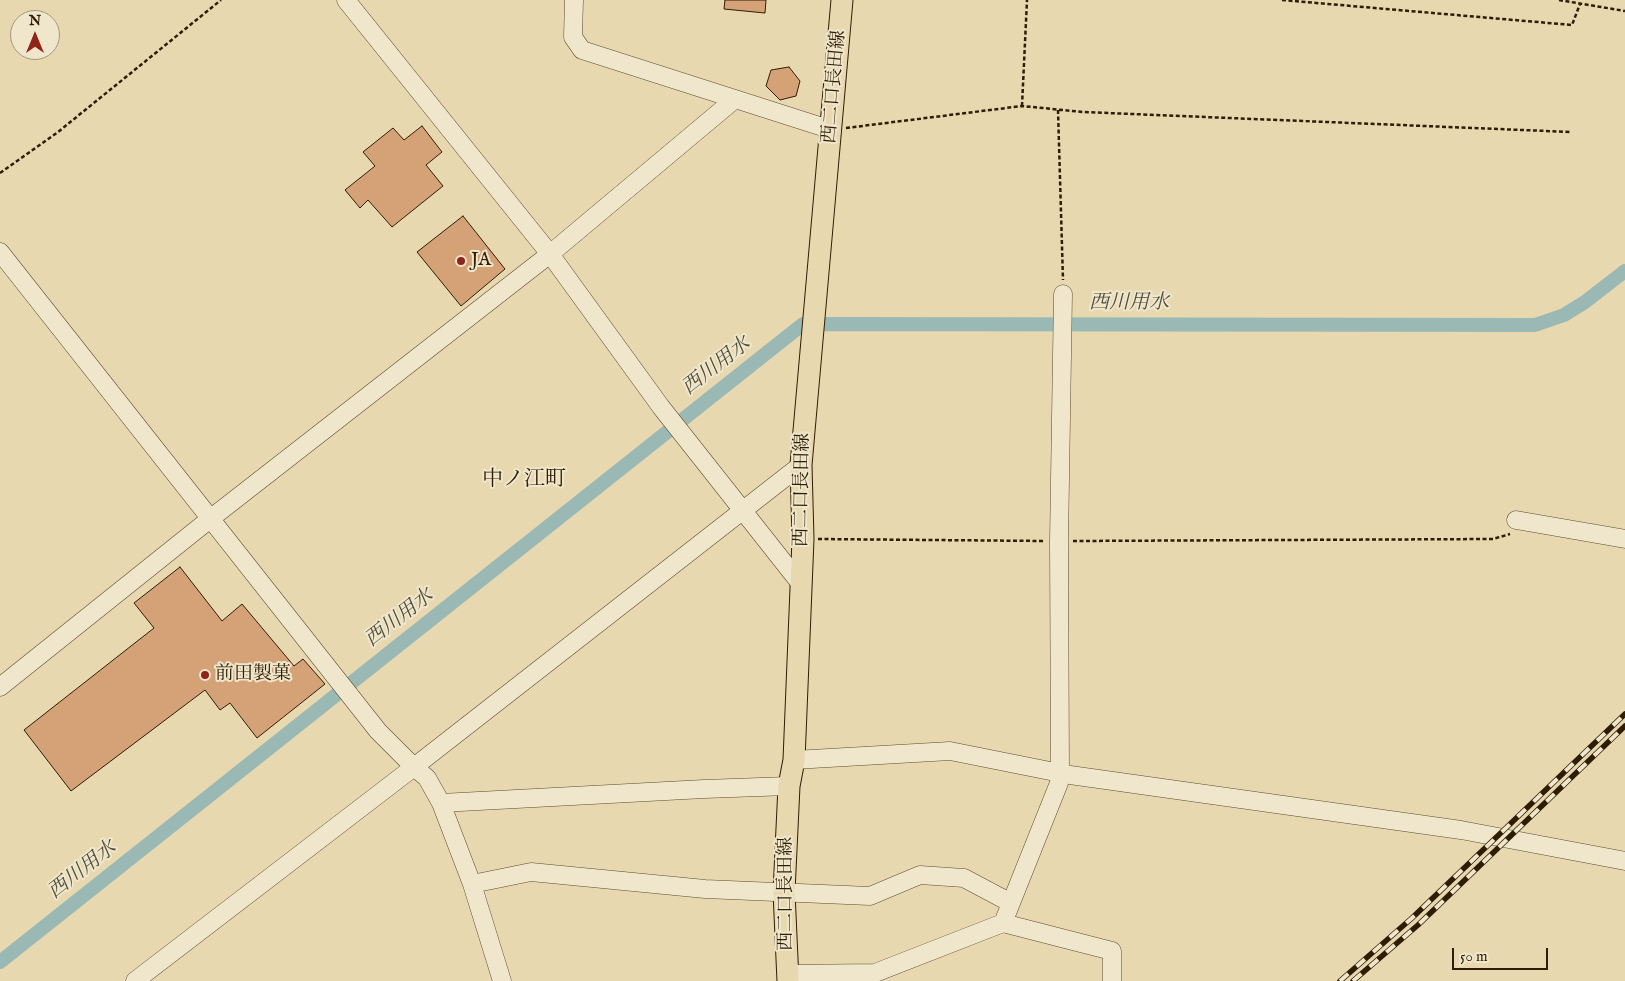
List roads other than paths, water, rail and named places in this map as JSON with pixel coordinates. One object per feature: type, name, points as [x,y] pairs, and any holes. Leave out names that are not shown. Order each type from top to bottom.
[{"type":"main road","name":"西二口長田線","points":[[788,977],[784,892],[789,786],[794,760],[803,539],[801,465],[842,0]]},
{"type":"street","points":[[346,0],[550,254],[661,407],[800,583]]},
{"type":"street","points":[[574,0],[573,37],[582,50],[832,130]]},
{"type":"street","points":[[0,687],[210,519],[550,254],[736,99]]},
{"type":"street","points":[[0,252],[378,731],[420,773],[442,803],[472,884],[502,981]]},
{"type":"street","points":[[1003,923],[1059,783],[1059,541],[1063,294]]},
{"type":"street","points":[[135,981],[420,773],[801,465]]},
{"type":"street","points":[[1516,520],[1625,539]]},
{"type":"street","points":[[794,760],[950,751],[1060,772],[1070,776],[1461,830],[1625,861]]},
{"type":"street","points":[[442,803],[789,786]]},
{"type":"street","points":[[472,884],[531,872],[705,888],[870,896],[920,874],[964,878],[1011,903]]},
{"type":"street","points":[[788,977],[875,973],[1003,923],[1112,951],[1112,981]]},
{"type":"waterway","name":"西川用水","points":[[0,962],[803,324],[1535,325],[1564,315],[1585,302],[1625,271]]},
{"type":"railway","points":[[1340,981],[1412,918],[1625,714]]},
{"type":"railway","points":[[1353,981],[1418,925],[1625,726]]},
{"type":"place","name":"JA","points":[[461,261]]},
{"type":"place","name":"前田製菓","points":[[205,675]]},
{"type":"district","name":"中ノ江町","points":[[524,481]]}]
